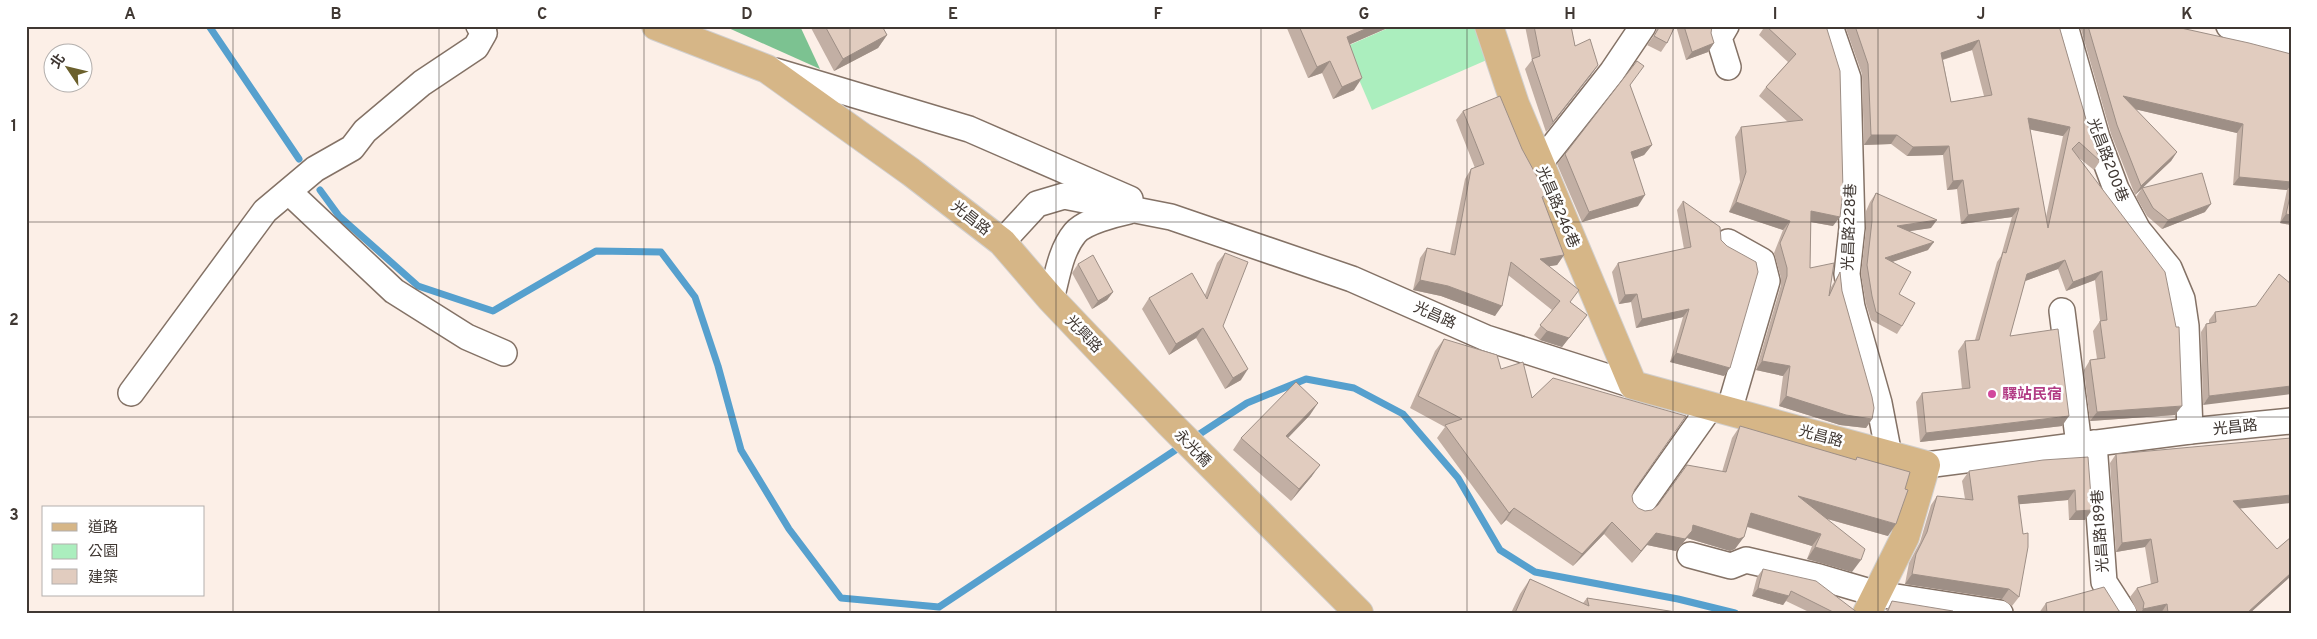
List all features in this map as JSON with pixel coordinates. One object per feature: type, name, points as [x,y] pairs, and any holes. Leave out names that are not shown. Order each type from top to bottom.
[{"type":"main road","name":"光昌路","points":[[656,26],[767,69],[911,172],[1002,242]]},
{"type":"main road","name":"光昌路246巷","points":[[1489,26],[1515,104],[1633,385]]},
{"type":"main road","name":"光興路","points":[[1002,242],[1051,300],[1169,423]]},
{"type":"main road","name":"光昌路","points":[[1633,385],[1926,465]]},
{"type":"main road","name":"永光橋","points":[[1169,423],[1358,613]]},
{"type":"main road","points":[[1872,603],[1905,537],[1926,465]]},
{"type":"street","points":[[131,393],[265,212],[315,169],[352,148],[365,131],[422,83],[476,47],[484,33],[480,26]]},
{"type":"street","points":[[1540,163],[1612,72],[1643,26]]},
{"type":"street","points":[[1726,26],[1719,38],[1728,67]]},
{"type":"street","name":"光昌路228巷","points":[[1830,26],[1848,78],[1852,228],[1847,274],[1852,308],[1879,403],[1889,455]]},
{"type":"street","name":"光昌路200巷","points":[[2065,26],[2097,138],[2116,189],[2138,230],[2169,268],[2182,299],[2186,326],[2190,431]]},
{"type":"street","points":[[2229,26],[2281,35]]},
{"type":"street","points":[[767,69],[969,129],[1171,217]]},
{"type":"street","points":[[289,192],[394,290],[467,337],[504,353]]},
{"type":"street","name":"光昌路","points":[[1002,242],[1036,204],[1064,196],[1171,217],[1352,279],[1486,338],[1633,385]]},
{"type":"street","points":[[1051,300],[1064,252],[1075,232],[1093,222],[1128,211],[1171,217]]},
{"type":"street","points":[[1638,509],[1720,409],[1766,281],[1762,261],[1728,242]]},
{"type":"street","name":"光昌路189巷","points":[[2062,311],[2086,444],[2104,582],[2124,613]]},
{"type":"street","name":"光昌路","points":[[1926,465],[2190,431],[2291,421]]},
{"type":"street","points":[[1690,554],[1732,566],[1746,560],[1819,577],[1872,603],[2000,613]]},
{"type":"green space","points":[[724,26],[800,26],[820,69]]},
{"type":"green space","points":[[1393,26],[1475,26],[1489,59],[1372,110],[1345,47]]},
{"type":"building","points":[[825,26],[882,26],[887,35],[843,59]]},
{"type":"building","points":[[1299,26],[1372,26],[1347,37],[1362,78],[1342,87],[1330,61],[1317,67]]},
{"type":"building","points":[[1534,26],[1571,26],[1575,46],[1590,39],[1598,65],[1553,122],[1532,59],[1540,56]]},
{"type":"building","points":[[1660,26],[1675,26],[1667,43],[1654,36]]},
{"type":"building","points":[[1684,26],[1712,26],[1711,33],[1714,43],[1692,52]]},
{"type":"building","points":[[1766,26],[1826,26],[1840,71],[1843,191],[1840,217],[1811,211],[1810,268],[1834,263],[1829,296],[1840,272],[1842,291],[1872,397],[1874,408],[1872,419],[1846,415],[1786,396],[1790,366],[1762,361],[1787,276],[1787,268],[1780,243],[1790,221],[1736,202],[1746,172],[1741,127],[1803,120],[1766,87],[1796,54]]},
{"type":"building","points":[[1855,26],[2059,26],[2100,161],[2079,142],[2072,149],[2165,272],[2176,327],[2179,327],[2182,406],[2097,412],[2090,360],[2105,358],[2100,321],[2107,320],[2102,271],[2073,282],[2065,260],[2027,274],[2010,336],[2058,329],[2069,416],[1926,433],[1922,393],[1970,388],[1965,341],[1979,340],[2003,252],[2006,253],[2019,208],[1968,215],[1963,180],[1953,181],[1949,146],[1913,147],[1897,135],[1871,135],[1868,64]],"holes":[[[1979,40],[1992,95],[1951,102],[1941,53]],[[2028,118],[2070,127],[2048,228]]]},
{"type":"building","points":[[2088,26],[2172,26],[2291,54],[2291,182],[2239,177],[2243,124],[2123,96],[2177,152],[2141,186],[2117,125]]},
{"type":"building","points":[[1637,61],[1644,66],[1630,85],[1652,145],[1631,152],[1645,195],[1589,212],[1565,154]]},
{"type":"building","points":[[1500,96],[1522,149],[1547,195],[1542,197],[1564,255],[1540,259],[1579,290],[1570,302],[1587,315],[1569,338],[1547,331],[1540,325],[1560,301],[1511,262],[1502,306],[1448,286],[1420,280],[1427,248],[1455,255],[1471,169],[1484,164],[1463,111]]},
{"type":"building","points":[[2202,173],[2211,204],[2168,220],[2153,208],[2142,188]]},
{"type":"building","points":[[2291,192],[2291,215],[2286,214]]},
{"type":"building","points":[[1876,193],[1937,220],[1897,226],[1934,242],[1885,258],[1911,272],[1899,294],[1915,303],[1902,326],[1876,312],[1872,296],[1867,265],[1872,203]]},
{"type":"building","points":[[1683,201],[1720,227],[1721,240],[1727,246],[1756,262],[1758,272],[1730,368],[1676,353],[1689,309],[1642,319],[1637,294],[1625,295],[1618,263],[1691,247]]},
{"type":"building","points":[[1225,253],[1248,262],[1223,326],[1248,369],[1233,378],[1203,328],[1176,344],[1149,298],[1192,273],[1207,299]]},
{"type":"building","points":[[1093,255],[1113,292],[1098,301],[1078,264]]},
{"type":"building","points":[[2279,274],[2291,284],[2291,386],[2209,396],[2206,324],[2216,322],[2215,312],[2256,306]]},
{"type":"building","points":[[1444,339],[1497,355],[1501,369],[1523,362],[1532,398],[1553,378],[1686,416],[1635,489],[1632,496],[1633,502],[1638,508],[1645,511],[1652,510],[1658,505],[1687,465],[1726,472],[1740,426],[1856,460],[1857,457],[1910,472],[1905,489],[1908,490],[1896,524],[1798,496],[1865,549],[1861,560],[1815,547],[1821,534],[1751,513],[1744,537],[1739,539],[1693,525],[1692,531],[1685,539],[1656,533],[1641,551],[1612,522],[1582,554],[1514,508],[1509,513],[1445,425],[1462,419],[1418,396]]},
{"type":"building","points":[[1296,382],[1318,403],[1286,436],[1320,465],[1299,489],[1241,438]]},
{"type":"building","points":[[2291,438],[2291,495],[2233,501],[2277,549],[2291,537],[2291,573],[2247,613],[2168,613],[2167,604],[2143,609],[2144,603],[2137,588],[2158,582],[2151,539],[2122,543],[2116,454]]},
{"type":"building","points":[[2088,457],[2092,510],[2076,511],[2075,490],[2018,496],[2023,534],[2028,533],[2028,547],[2019,597],[2009,589],[1912,574],[1916,554],[1927,532],[1937,496],[1973,500],[1969,471],[2043,460]]},
{"type":"building","points":[[1763,569],[1816,581],[1858,613],[1835,613],[1791,591],[1789,596],[1758,588]]},
{"type":"building","points":[[1530,579],[1589,606],[1587,598],[1682,613],[1515,613]]},
{"type":"building","points":[[2104,587],[2119,611],[2123,613],[2047,613],[2046,603]]},
{"type":"building","points":[[1892,601],[1953,611],[1952,613],[1887,613]]},
{"type":"waterway","points":[[209,26],[299,159]]},
{"type":"waterway","points":[[320,190],[339,216],[418,286],[493,311],[596,251],[661,252],[695,297],[718,366],[741,450],[789,529],[841,598],[939,607],[1183,445]]},
{"type":"waterway","points":[[1192,439],[1247,403],[1306,379],[1354,388],[1403,414],[1458,478],[1500,550],[1535,572],[1678,599],[1735,613]]},
{"type":"place","name":"驛站民宿","points":[[1992,394]]}]
